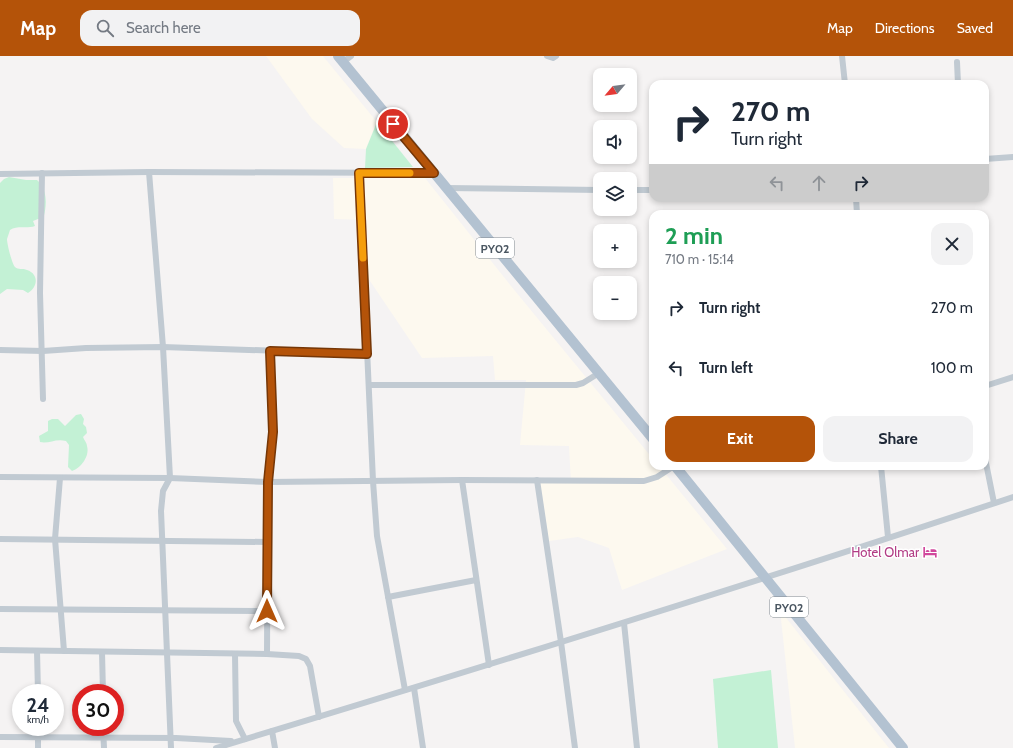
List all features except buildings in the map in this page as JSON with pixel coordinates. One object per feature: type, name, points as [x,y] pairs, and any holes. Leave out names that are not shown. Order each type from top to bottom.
[{"type":"main road","name":"PY02","points":[[344,58],[446,188],[649,434]]},
{"type":"main road","name":"PY02","points":[[678,470],[903,748]]},
{"type":"street","points":[[547,56],[553,58],[556,56]]},
{"type":"street","points":[[842,56],[845,80]]},
{"type":"street","points":[[957,62],[958,80]]},
{"type":"street","points":[[989,159],[1013,157]]},
{"type":"street","points":[[0,174],[149,172],[434,173]]},
{"type":"street","points":[[149,172],[163,347],[170,478],[163,492],[161,511],[172,748]]},
{"type":"street","points":[[42,173],[40,293],[43,350],[43,399]]},
{"type":"street","points":[[359,173],[373,481],[377,536],[405,690]]},
{"type":"street","points":[[446,188],[593,190]]},
{"type":"street","points":[[637,190],[649,190]]},
{"type":"street","points":[[0,350],[163,347],[367,354]]},
{"type":"street","points":[[267,654],[268,482],[273,432],[270,351]]},
{"type":"street","points":[[369,385],[576,385],[583,383],[599,373]]},
{"type":"street","points":[[989,385],[1013,377]]},
{"type":"street","points":[[0,477],[170,478],[268,482],[462,480],[644,481],[657,477],[668,470]]},
{"type":"street","points":[[881,470],[888,538]]},
{"type":"street","points":[[987,470],[994,503]]},
{"type":"street","points":[[60,478],[55,539],[64,651]]},
{"type":"street","points":[[462,480],[489,665]]},
{"type":"street","points":[[536,480],[561,642],[575,748]]},
{"type":"street","points":[[216,748],[624,623],[1013,497]]},
{"type":"street","points":[[0,539],[267,542]]},
{"type":"street","points":[[388,597],[476,580]]},
{"type":"street","points":[[0,609],[267,611]]},
{"type":"street","points":[[624,623],[637,748]]},
{"type":"street","points":[[0,650],[267,654],[299,656],[306,659],[310,666],[319,717]]},
{"type":"street","points":[[37,651],[38,684]]},
{"type":"street","points":[[102,652],[103,684]]},
{"type":"street","points":[[235,654],[236,721],[245,739]]},
{"type":"street","points":[[414,688],[423,748]]},
{"type":"street","points":[[272,731],[275,748]]},
{"type":"street","points":[[0,738],[171,738],[237,742]]},
{"type":"street","points":[[38,738],[38,748]]},
{"type":"street","points":[[104,738],[104,748]]},
{"type":"shaded area","points":[[266,56],[323,56],[377,122],[366,149],[344,148],[312,119]]},
{"type":"shaded area","points":[[333,178],[425,178],[511,286],[649,454],[649,470],[662,470],[727,549],[622,590],[609,548],[578,537],[549,541],[540,483],[571,483],[569,446],[520,445],[526,380],[495,380],[493,356],[422,358],[368,278],[367,220],[334,219]]},
{"type":"shaded area","points":[[780,610],[850,699],[889,748],[795,748]]},
{"type":"green space","points":[[377,122],[413,167],[365,168],[366,149]]},
{"type":"green space","points":[[9,177],[37,180],[43,188],[46,198],[43,219],[33,221],[35,226],[10,230],[7,239],[12,262],[15,267],[25,269],[34,274],[36,281],[34,287],[28,293],[23,290],[7,289],[0,294],[0,183]]},
{"type":"green space","points":[[81,414],[84,419],[83,424],[86,427],[87,433],[83,437],[88,450],[84,461],[79,467],[72,471],[68,467],[69,445],[66,441],[59,440],[40,442],[39,436],[48,431],[48,421],[58,419],[65,426],[76,415]]},
{"type":"green space","points":[[771,670],[778,748],[718,748],[713,679]]},
{"type":"slow traffic","points":[[363,258],[359,173],[410,173]]},
{"type":"place","name":"Hotel Olmar","points":[[930,552]]},
{"type":"route","points":[[267,611],[268,482],[273,432],[270,351],[367,354],[359,173],[434,173],[393,124]]}]
